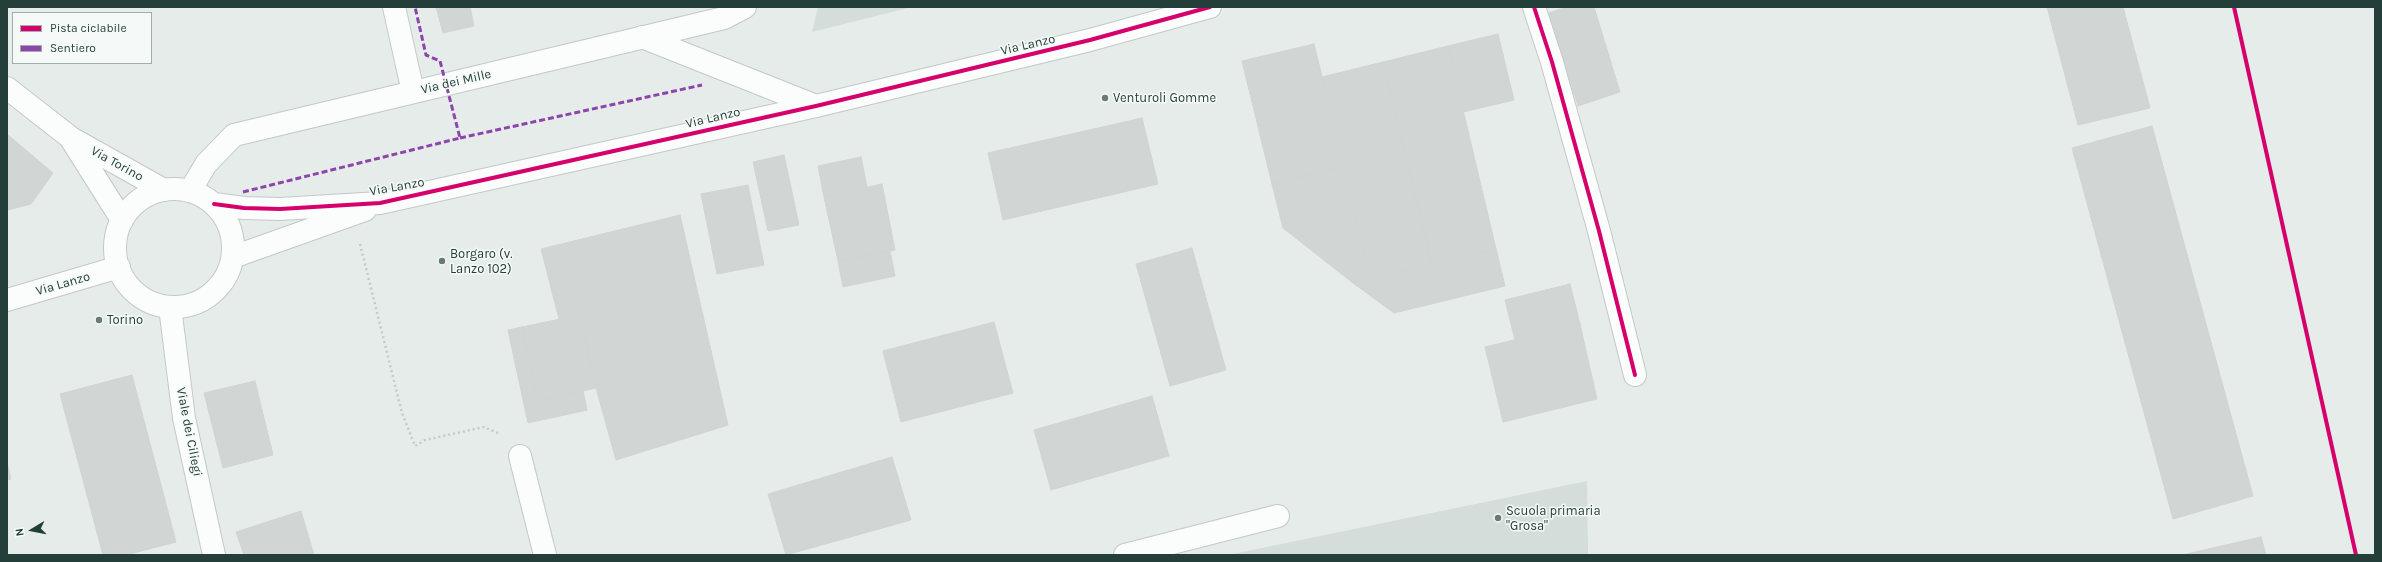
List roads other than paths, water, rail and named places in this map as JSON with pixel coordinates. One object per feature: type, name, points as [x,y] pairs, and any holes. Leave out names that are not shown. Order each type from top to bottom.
[{"type":"street","points":[[394,7],[413,92]]},
{"type":"street","name":"Via dei Mille","points":[[190,191],[206,164],[234,135],[724,18],[745,7]]},
{"type":"street","name":"Via Lanzo","points":[[214,204],[244,208],[280,209],[380,203],[816,106],[1090,40],[1210,7]]},
{"type":"street","points":[[1534,7],[1552,62],[1599,231],[1635,375]]},
{"type":"street","points":[[642,37],[816,106]]},
{"type":"street","name":"Via Torino","points":[[7,88],[71,138],[164,190]]},
{"type":"street","name":"Via Torino","points":[[71,138],[122,220]]},
{"type":"street","points":[[164,190],[190,191],[214,204],[223,215],[230,228],[233,257],[226,277],[211,294],[192,304],[170,307],[148,301],[138,295],[124,278],[119,268],[116,244],[122,220],[130,209],[140,200],[151,194],[164,190]]},
{"type":"street","name":"Via Lanzo","points":[[233,257],[353,215],[380,203]]},
{"type":"street","name":"Via Lanzo","points":[[7,300],[119,268]]},
{"type":"street","name":"Viale dei Ciliegi","points":[[170,307],[184,418],[214,555]]},
{"type":"street","points":[[520,456],[545,555]]},
{"type":"street","points":[[1125,555],[1278,516]]},
{"type":"place","name":"Venturoli Gomme","points":[[1105,98]]},
{"type":"place","name":"Borgaro (v. Lanzo 102)","points":[[442,261]]},
{"type":"place","name":"Torino","points":[[99,320]]},
{"type":"place","name":"Scuola primaria \"Grosa\"","points":[[1498,518]]}]
